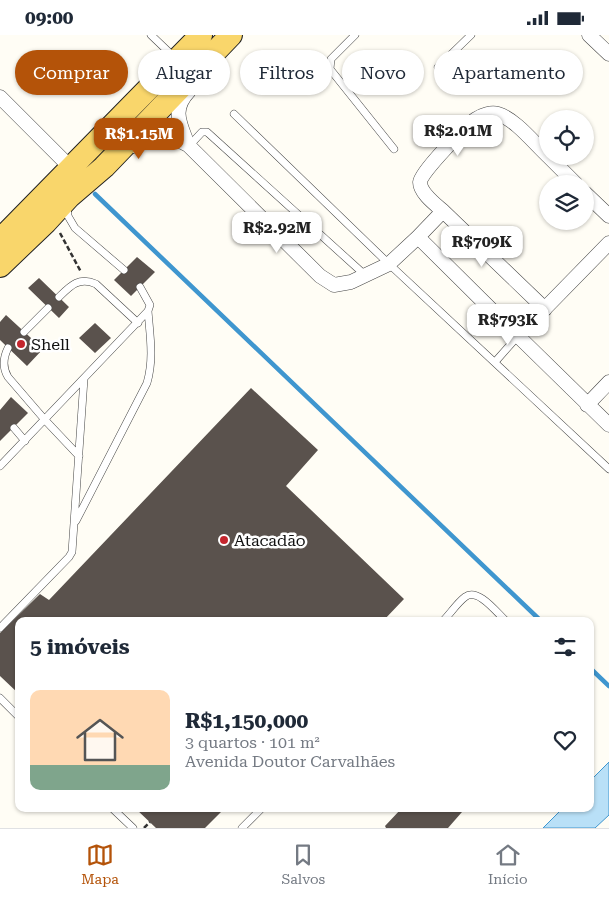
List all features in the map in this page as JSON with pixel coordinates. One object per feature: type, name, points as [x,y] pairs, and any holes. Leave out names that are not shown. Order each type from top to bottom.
[{"type":"main road","points":[[187,50],[201,35]]},
{"type":"main road","points":[[216,50],[231,35]]},
{"type":"main road","points":[[0,240],[143,95]]},
{"type":"main road","points":[[0,266],[68,204],[173,95]]},
{"type":"street","points":[[589,35],[609,53]]},
{"type":"street","points":[[185,95],[182,98],[178,111],[188,146]]},
{"type":"street","points":[[0,97],[71,168]]},
{"type":"street","points":[[539,147],[512,121],[497,113],[486,114],[476,119],[430,165],[421,177],[420,183],[422,189],[443,211],[545,309]]},
{"type":"street","points":[[104,167],[143,139],[153,136],[170,136],[188,146],[320,276],[334,285],[351,282],[389,264],[443,211]]},
{"type":"street","points":[[557,165],[567,175]]},
{"type":"street","points":[[594,202],[609,216]]},
{"type":"street","points":[[418,237],[609,425]]},
{"type":"street","points":[[518,336],[609,243]]},
{"type":"street","points":[[587,405],[609,382]]},
{"type":"lane","points":[[151,35],[167,50]]},
{"type":"lane","points":[[355,35],[331,59],[330,69],[394,149]]},
{"type":"lane","points":[[456,50],[472,35]]},
{"type":"lane","points":[[234,114],[389,264],[609,469]]},
{"type":"lane","points":[[188,146],[202,132],[207,132],[366,276]]},
{"type":"lane","points":[[68,204],[70,220],[75,228],[124,270]]},
{"type":"lane","points":[[59,297],[73,283],[84,281],[96,284],[138,323]]},
{"type":"lane","points":[[0,466],[148,311],[150,305],[140,287]]},
{"type":"lane","points":[[24,332],[48,308]]},
{"type":"lane","points":[[75,523],[147,383],[151,369],[152,354],[148,311]]},
{"type":"lane","points":[[495,362],[518,336]]},
{"type":"lane","points":[[8,348],[4,359],[6,374],[79,456]]},
{"type":"lane","points":[[0,629],[72,552],[84,379]]},
{"type":"lane","points":[[14,428],[25,441]]},
{"type":"lane","points":[[448,617],[466,596],[473,595],[480,596],[502,617]]},
{"type":"lane","points":[[0,699],[15,713]]},
{"type":"lane","points":[[116,812],[133,828]]},
{"type":"lane","points":[[242,828],[257,812]]},
{"type":"path","points":[[68,204],[55,224],[80,267],[84,281]]},
{"type":"path","points":[[144,828],[150,822]]},
{"type":"water","points":[[609,762],[609,815],[595,828],[543,828],[559,812],[594,812],[594,777]]},
{"type":"building","points":[[137,257],[155,272],[131,296],[114,280]]},
{"type":"building","points":[[39,278],[69,307],[59,318],[28,288]]},
{"type":"building","name":"Shell","points":[[6,315],[43,349],[27,366],[0,340],[0,322]]},
{"type":"building","points":[[95,323],[111,338],[95,353],[79,338]]},
{"type":"building","name":"Atacadão","points":[[251,388],[318,450],[286,486],[404,599],[387,617],[16,617],[40,594],[49,600]]},
{"type":"building","points":[[11,397],[28,413],[0,441],[0,410]]},
{"type":"building","name":"Atacadão","points":[[15,618],[15,690],[0,676],[0,633]]},
{"type":"building","points":[[139,812],[221,812],[205,828],[156,828]]},
{"type":"building","points":[[398,812],[462,812],[448,828],[386,828],[385,826]]},
{"type":"waterway","points":[[95,194],[537,617]]},
{"type":"waterway","points":[[594,672],[609,686]]},
{"type":"place","name":"Shell","points":[[21,344]]},
{"type":"place","name":"Atacadão","points":[[224,540]]}]
